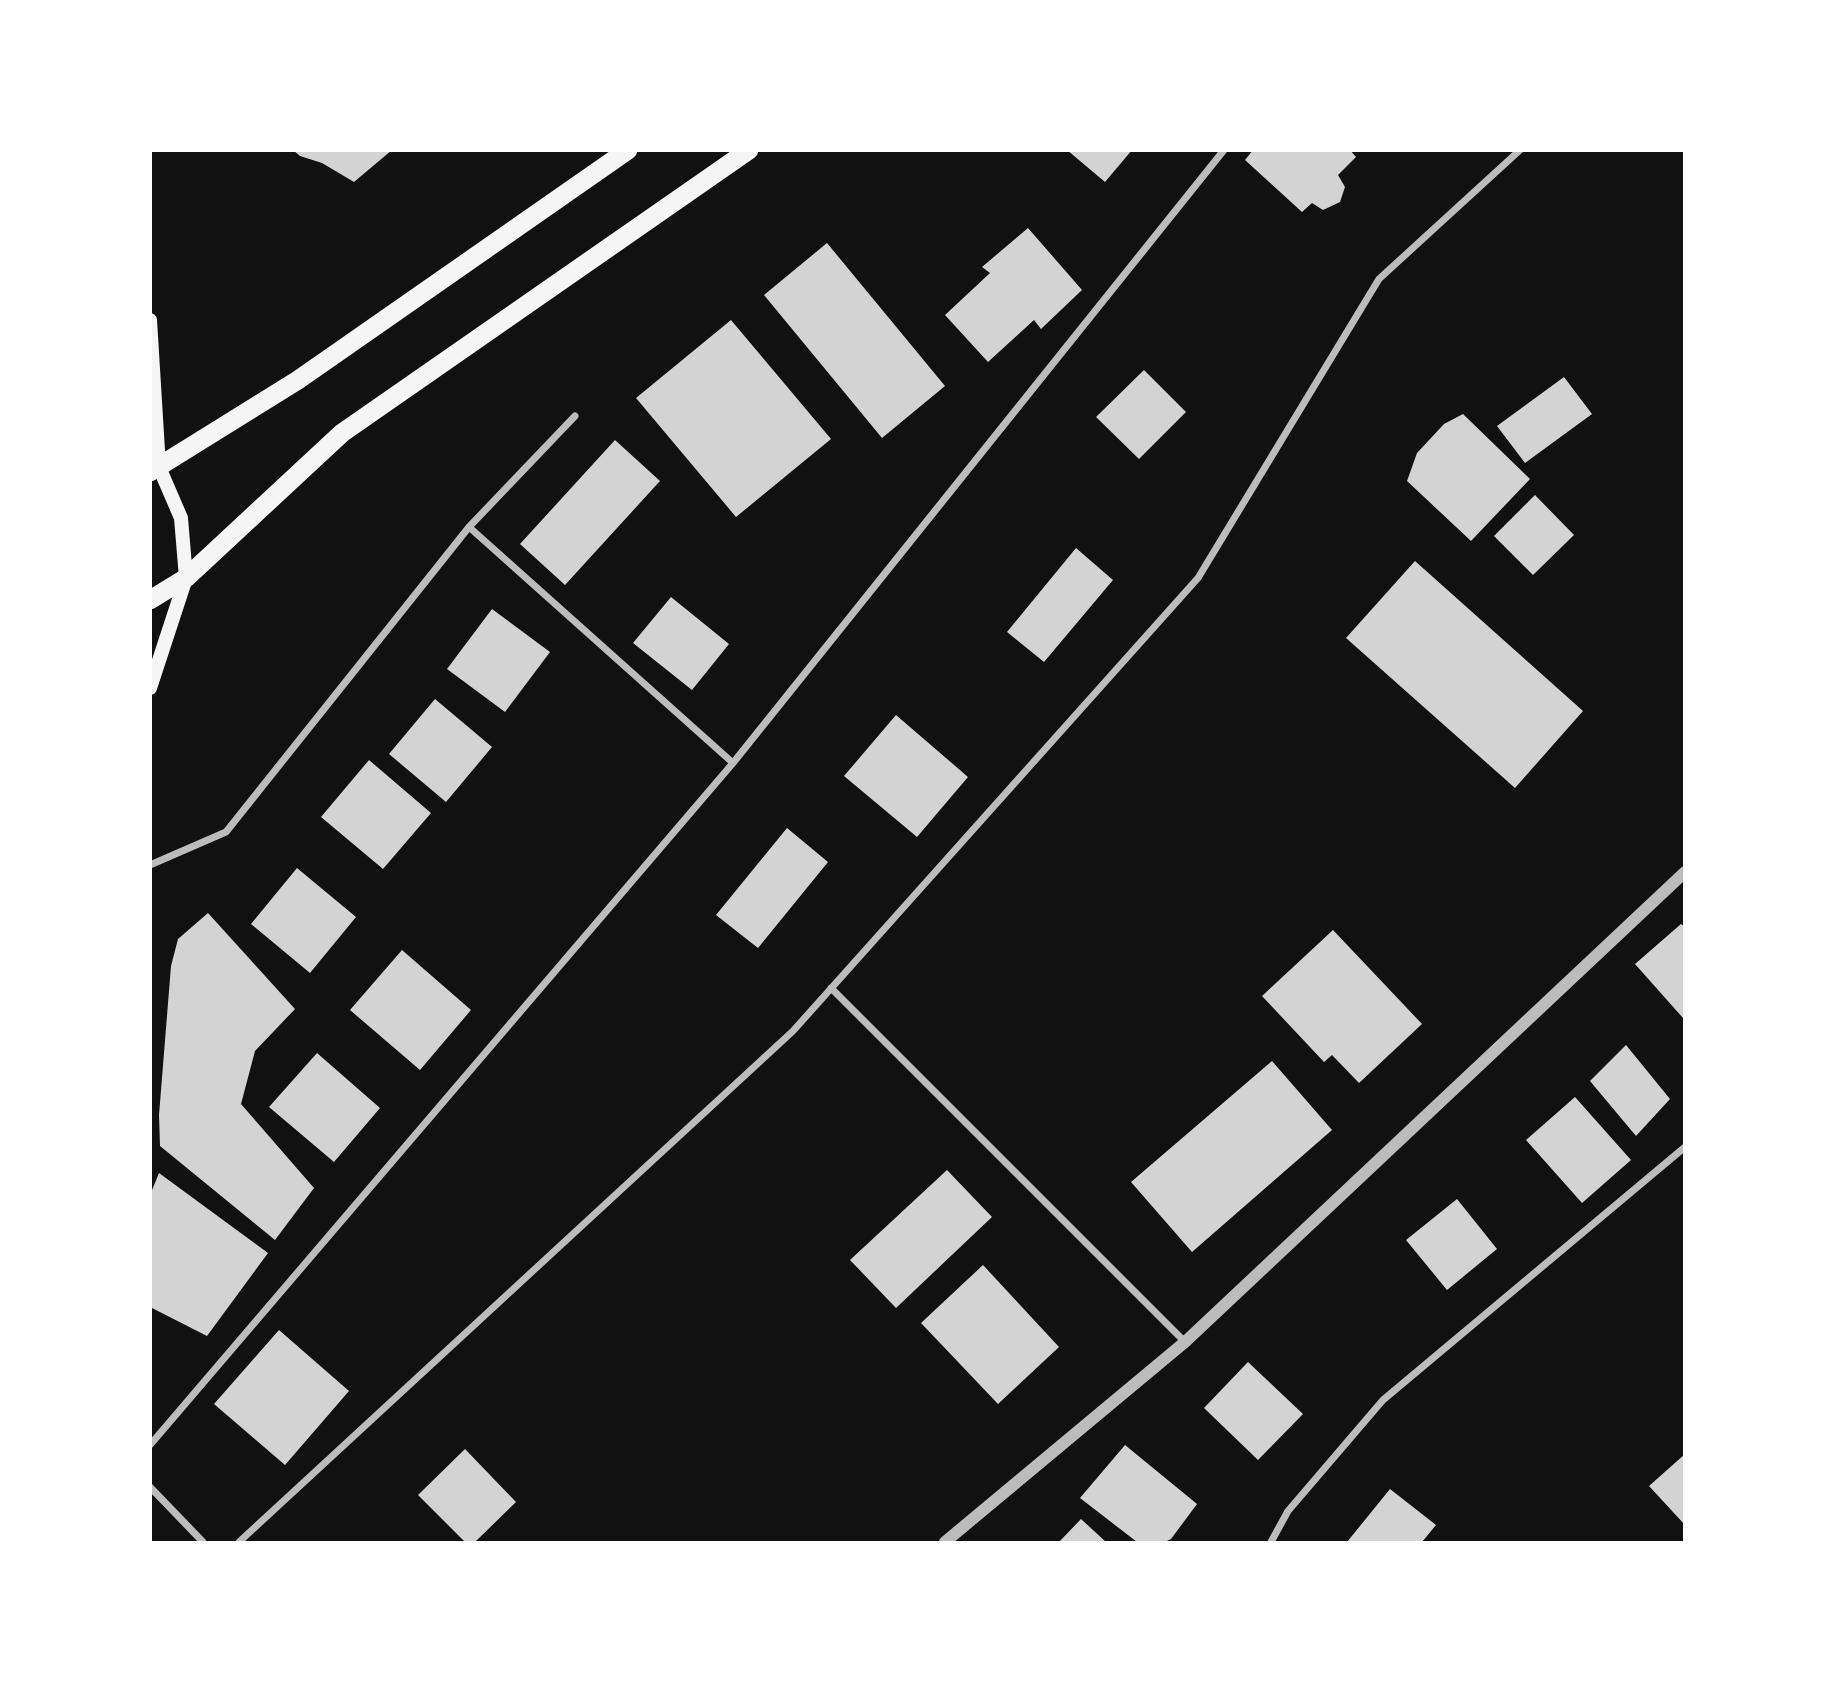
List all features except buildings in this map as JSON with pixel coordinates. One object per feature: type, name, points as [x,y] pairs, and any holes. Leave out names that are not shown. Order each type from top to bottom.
[{"type":"highway","points":[[155,469],[298,380],[628,150]]},
{"type":"highway","points":[[150,600],[186,578],[342,433],[749,150]]},
{"type":"main road","points":[[150,320],[155,469],[181,518],[186,578],[150,688]]},
{"type":"street","points":[[150,1445],[733,762],[1224,150]]},
{"type":"street","points":[[239,1542],[793,1031],[1198,578],[1379,279],[1520,150]]},
{"type":"street","points":[[150,865],[226,832],[469,527],[575,416]]},
{"type":"street","points":[[469,527],[733,762]]},
{"type":"street","points":[[945,1542],[1185,1342],[1685,872]]},
{"type":"street","points":[[831,988],[1185,1342]]},
{"type":"street","points":[[1270,1542],[1288,1511],[1383,1400],[1685,1147]]},
{"type":"street","points":[[150,1487],[203,1542]]}]
